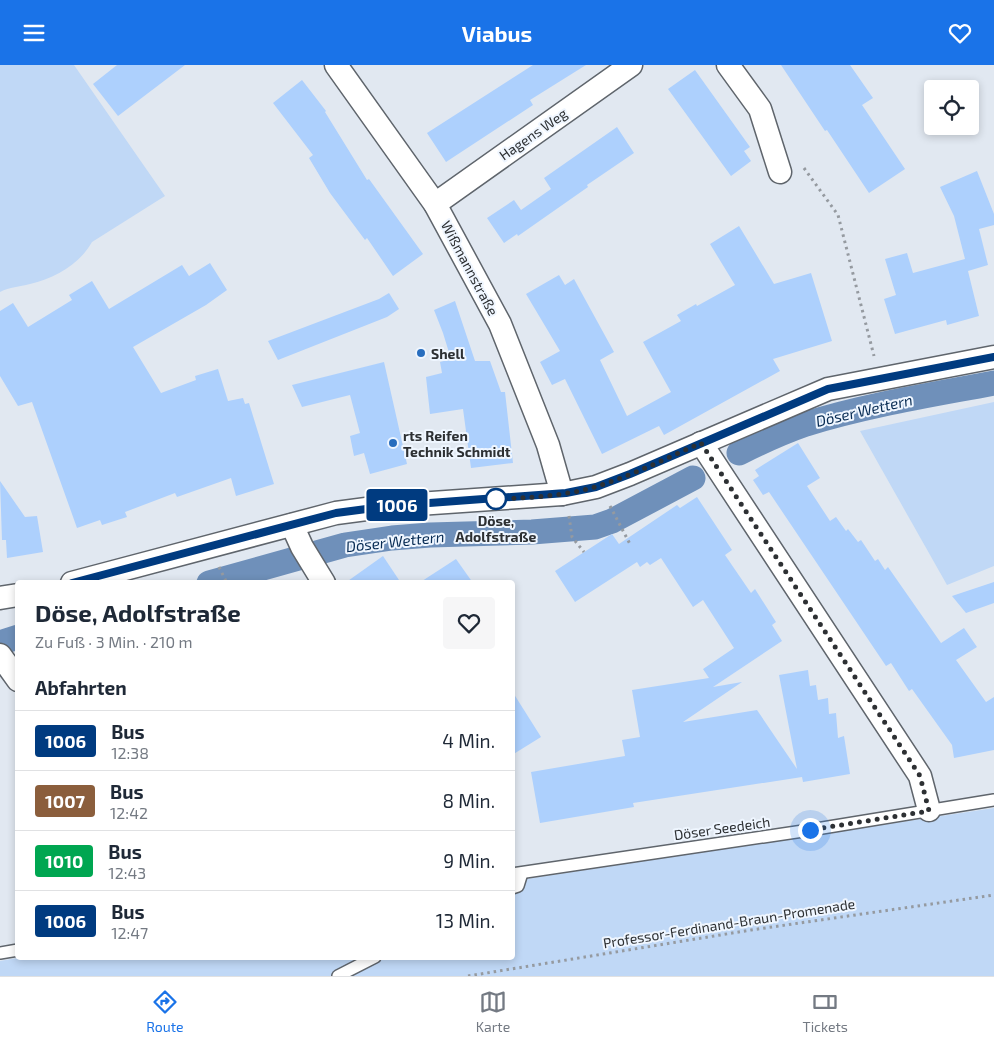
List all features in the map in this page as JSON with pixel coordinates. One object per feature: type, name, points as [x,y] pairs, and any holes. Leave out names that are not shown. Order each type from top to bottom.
[{"type":"street","name":"Wißmannstraße","points":[[336,65],[435,204],[500,324],[548,445],[562,493]]},
{"type":"street","name":"Hagens Weg","points":[[435,204],[631,65]]},
{"type":"street","points":[[728,65],[760,109],[790,167]]},
{"type":"street","points":[[83,580],[336,513],[389,506],[562,493],[600,485],[828,389],[994,357]]},
{"type":"street","points":[[701,443],[920,776],[929,811]]},
{"type":"street","points":[[292,525],[307,556],[322,580]]},
{"type":"street","points":[[0,598],[15,596]]},
{"type":"street","points":[[0,655],[15,676]]},
{"type":"lane","name":"Döser Seedeich","points":[[517,873],[810,830],[994,800]]},
{"type":"lane","points":[[515,887],[518,886],[517,873]]},
{"type":"lane","points":[[0,953],[15,950]]},
{"type":"lane","points":[[338,976],[369,960]]},
{"type":"path","points":[[790,167],[838,215],[880,378]]},
{"type":"path","points":[[611,509],[632,546]]},
{"type":"path","points":[[570,522],[572,537],[584,552]]},
{"type":"path","points":[[220,569],[226,580]]},
{"type":"path","name":"Professor-Ferdinand-Braun-Promenade","points":[[468,976],[741,931],[994,895]]},
{"type":"shaded area","points":[[0,65],[74,65],[165,196],[92,242],[87,250],[66,269],[48,278],[0,292]]},
{"type":"shaded area","points":[[994,402],[994,566],[947,585],[860,431]]},
{"type":"shaded area","points":[[994,808],[994,976],[0,976],[0,961],[15,958],[15,960],[515,960],[515,881]]},
{"type":"building","points":[[117,65],[185,65],[118,116],[93,84]]},
{"type":"building","points":[[533,65],[586,65],[530,100],[533,105],[446,162],[427,133]]},
{"type":"building","points":[[781,65],[850,65],[873,98],[862,105],[905,169],[869,193]]},
{"type":"building","points":[[695,70],[750,147],[744,151],[751,161],[731,176],[668,89]]},
{"type":"building","points":[[302,80],[326,111],[367,180],[369,179],[423,254],[393,276],[367,238],[365,240],[330,193],[309,158],[313,155],[273,103]]},
{"type":"building","points":[[617,127],[634,153],[518,236],[517,234],[504,243],[487,218],[514,200],[521,210],[551,189],[544,178]]},
{"type":"building","points":[[977,171],[994,214],[994,225],[979,229],[988,265],[968,271],[979,316],[947,325],[946,320],[895,334],[884,299],[896,295],[885,259],[907,253],[913,273],[965,259],[954,216],[940,187]]},
{"type":"building","points":[[739,226],[774,284],[811,273],[832,341],[773,359],[780,371],[664,435],[659,426],[602,454],[565,379],[552,385],[540,362],[560,351],[526,294],[559,275],[565,285],[574,279],[614,352],[600,360],[627,416],[671,392],[643,342],[681,321],[677,315],[735,285],[710,244]]},
{"type":"building","points":[[210,263],[227,290],[206,305],[133,347],[161,393],[196,380],[195,376],[218,369],[228,401],[243,398],[245,404],[249,403],[274,484],[236,496],[231,478],[177,497],[175,493],[125,512],[127,517],[102,525],[100,520],[77,528],[32,402],[18,406],[0,376],[0,311],[13,303],[28,327],[72,300],[69,295],[92,281],[109,309],[182,265],[189,276]]},
{"type":"building","points":[[389,293],[399,309],[387,317],[278,360],[268,341],[379,299]]},
{"type":"building","points":[[455,301],[475,361],[490,361],[501,392],[505,392],[513,463],[471,468],[463,409],[430,414],[426,377],[442,373],[440,362],[451,359],[434,310]]},
{"type":"building","points":[[384,362],[407,464],[370,474],[364,453],[354,456],[350,436],[360,433],[350,395],[302,407],[292,385]]},
{"type":"building","points":[[798,443],[820,478],[807,486],[830,521],[836,517],[846,531],[848,529],[858,542],[861,540],[875,561],[878,559],[885,570],[888,567],[941,643],[964,628],[977,647],[956,660],[986,702],[994,697],[994,750],[954,758],[952,745],[912,689],[909,691],[891,663],[886,666],[769,492],[763,495],[753,480],[759,476],[755,470]]},
{"type":"building","points":[[0,481],[25,517],[37,516],[43,552],[7,558],[6,540],[2,540]]},
{"type":"building","points":[[697,497],[732,550],[725,555],[751,593],[755,589],[776,622],[772,625],[782,641],[713,687],[742,682],[683,722],[757,710],[797,769],[779,675],[808,670],[810,686],[816,685],[818,700],[828,698],[829,714],[836,713],[838,738],[844,736],[850,774],[803,782],[802,777],[633,803],[634,807],[540,823],[531,772],[625,756],[622,740],[640,737],[632,690],[709,678],[703,669],[734,648],[703,600],[693,607],[661,558],[650,565],[647,562],[640,567],[637,562],[575,602],[555,571],[612,534],[619,544],[677,505],[680,508]]},
{"type":"building","points":[[383,556],[399,580],[349,580]]},
{"type":"building","points":[[456,559],[471,580],[424,580]]},
{"type":"building","points":[[994,582],[994,603],[966,613],[952,596]]},
{"type":"building","points":[[515,696],[541,737],[515,753]]},
{"type":"waterway","name":"Döser Wettern","points":[[739,453],[789,430],[829,417],[899,401],[994,383]]},
{"type":"waterway","name":"Döser Wettern","points":[[220,580],[345,545],[392,538],[532,532],[595,527],[612,521],[693,478]]},
{"type":"waterway","name":"Döser Wettern","points":[[0,643],[15,638]]},
{"type":"bus line","name":"1006","points":[[83,580],[336,513],[445,501],[500,499],[566,493],[596,487],[828,389],[994,357]]},
{"type":"place","name":"Shell","points":[[421,353]]},
{"type":"place","name":"rts Reifen Technik Schmidt","points":[[393,443]]},
{"type":"place","name":"Döse, Adolfstraße","points":[[496,499]]},
{"type":"route","points":[[496,499],[566,493],[596,487],[701,443],[920,776],[929,811],[810,830]]}]
